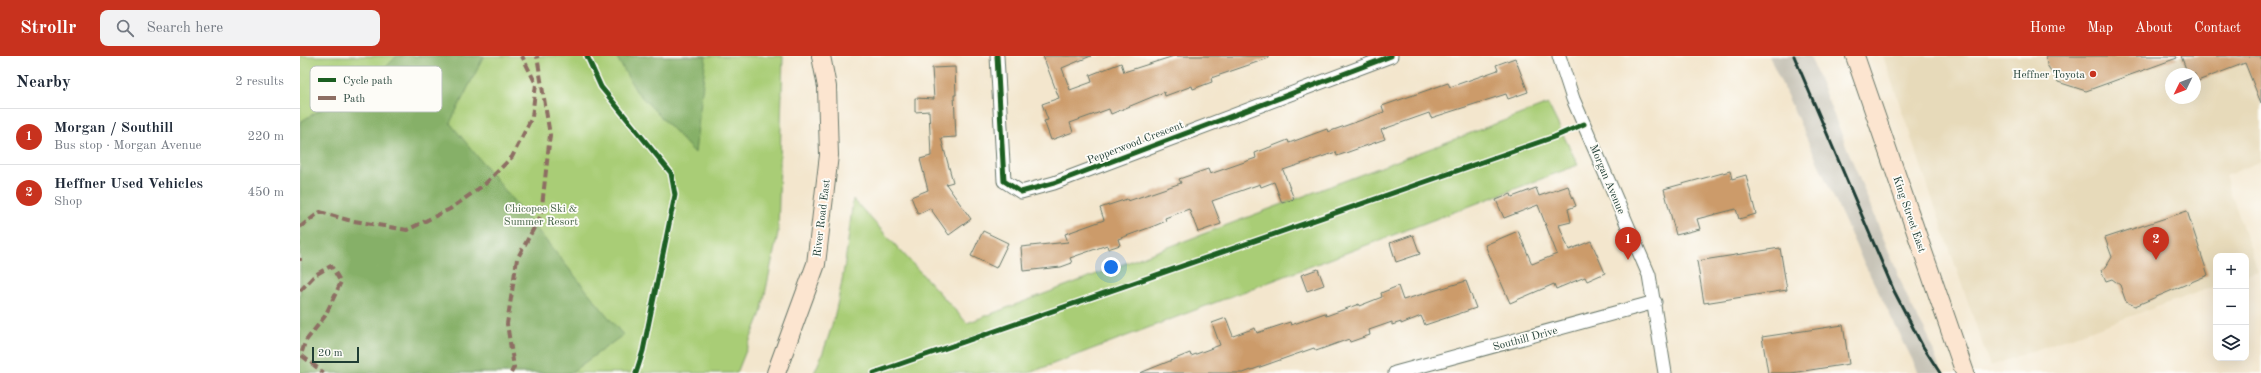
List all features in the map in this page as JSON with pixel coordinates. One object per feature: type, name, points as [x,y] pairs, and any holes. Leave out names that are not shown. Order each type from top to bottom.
[{"type":"main road","name":"River Road East","points":[[776,373],[816,264],[829,155],[828,87],[821,56]]},
{"type":"main road","name":"King Street East","points":[[1855,56],[1965,373]]},
{"type":"street","name":"Pepperwood Crescent","points":[[997,56],[1004,181],[1021,192],[1054,183],[1391,56]]},
{"type":"street","name":"Morgan Avenue","points":[[1559,56],[1573,99],[1649,275],[1655,302],[1665,373]]},
{"type":"street","name":"Southill Drive","points":[[1395,373],[1655,302]]},
{"type":"shaded area","points":[[1769,56],[1810,56],[1910,304],[1928,336],[1941,373],[1919,373],[1861,257]]},
{"type":"shaded area","points":[[1883,56],[2261,56],[2261,161],[2225,176],[2258,271],[2249,274],[2249,253],[2213,253],[2213,287],[1990,366]]},
{"type":"green space","name":"Chicopee Ski & Summer Resort","points":[[300,56],[783,56],[778,233],[761,313],[737,373],[300,373]]},
{"type":"green space","points":[[397,56],[484,56],[450,123],[623,335],[570,373],[300,373],[300,122],[317,112],[442,112],[442,66],[387,66]]},
{"type":"green space","points":[[616,56],[706,56],[695,153],[636,91]]},
{"type":"green space","points":[[1548,104],[1578,165],[1029,373],[814,373],[830,331],[841,288],[853,199],[967,323]]},
{"type":"building","points":[[1043,56],[1091,56],[1062,68],[1070,90],[1092,82],[1090,75],[1121,63],[1124,72],[1174,56],[1268,56],[1269,58],[1211,78],[1212,82],[1193,89],[1192,86],[1165,96],[1164,92],[1111,114],[1109,109],[1070,123],[1073,132],[1051,140],[1044,121],[1048,120],[1042,104],[1059,98]]},
{"type":"building","name":"Heffner Toyota","points":[[2046,56],[2176,56],[2177,58],[2086,91],[2058,82],[2047,65]]},
{"type":"building","points":[[2181,56],[2261,56],[2261,103],[2245,63],[2201,80],[2201,68],[2186,68]]},
{"type":"building","points":[[1515,58],[1528,92],[1508,99],[1506,94],[1431,118],[1429,113],[1381,130],[1385,139],[1337,156],[1336,152],[1283,170],[1294,199],[1282,203],[1274,182],[1261,187],[1260,184],[1212,201],[1221,224],[1198,232],[1189,209],[1165,218],[1166,221],[1118,239],[1120,245],[1108,249],[1107,245],[1070,258],[1072,263],[1061,267],[1023,271],[1021,247],[1068,242],[1065,234],[1104,220],[1100,208],[1127,199],[1128,201],[1181,183],[1179,179],[1208,169],[1210,174],[1256,158],[1255,153],[1288,140],[1289,143],[1327,129],[1328,132],[1384,112],[1382,106],[1448,83],[1450,87],[1498,70],[1496,65]]},
{"type":"building","points":[[955,67],[956,95],[954,95],[956,137],[941,138],[953,182],[946,184],[971,219],[949,235],[930,208],[918,214],[911,197],[928,190],[920,159],[931,156],[929,111],[915,112],[915,98],[934,99],[932,68]]},
{"type":"building","points":[[1730,171],[1732,179],[1746,175],[1756,214],[1739,219],[1736,209],[1697,219],[1700,229],[1676,235],[1664,189]]},
{"type":"building","points":[[1568,186],[1576,206],[1568,209],[1571,222],[1559,225],[1569,250],[1591,241],[1605,273],[1587,281],[1585,277],[1556,289],[1554,284],[1510,303],[1485,245],[1518,231],[1532,264],[1557,254],[1538,205],[1504,218],[1496,200],[1511,194],[1512,197],[1536,188],[1539,196]]},
{"type":"building","points":[[2187,211],[2208,275],[2135,306],[2126,302],[2120,285],[2112,279],[2106,281],[2101,270],[2106,267],[2112,257],[2105,238]]},
{"type":"building","points":[[983,231],[1008,243],[996,268],[971,256]]},
{"type":"building","points":[[1413,235],[1420,254],[1396,262],[1390,243]]},
{"type":"building","points":[[1780,248],[1787,290],[1704,303],[1697,261]]},
{"type":"building","points":[[1318,269],[1324,285],[1307,291],[1301,275]]},
{"type":"building","points":[[1466,281],[1476,308],[1425,325],[1421,316],[1401,324],[1401,322],[1392,325],[1392,322],[1369,330],[1370,335],[1350,342],[1349,339],[1316,351],[1314,348],[1243,373],[1140,373],[1190,353],[1191,356],[1220,345],[1212,323],[1226,318],[1233,336],[1255,328],[1257,333],[1290,322],[1291,325],[1325,313],[1326,316],[1359,304],[1359,306],[1382,297],[1381,293],[1398,286],[1403,300]]},
{"type":"building","points":[[1843,325],[1849,364],[1791,373],[1768,373],[1762,337]]},
{"type":"railway","points":[[1794,56],[1894,291],[1922,345],[1940,373]]},
{"type":"marked path","points":[[300,227],[320,212],[348,220],[407,230],[450,209],[485,184],[512,157],[532,117],[536,84],[522,56]]},
{"type":"marked path","points":[[511,373],[514,367],[507,324],[517,259],[541,215],[550,135],[537,56]]},
{"type":"marked path","points":[[300,291],[315,275],[331,266],[341,282],[325,316],[305,342],[301,355],[324,373]]},
{"type":"cycle path","points":[[587,56],[601,87],[671,173],[675,195],[643,351],[636,373]]},
{"type":"cycle path","points":[[997,56],[1004,181],[1021,192],[1054,183],[1391,56]]},
{"type":"cycle path","points":[[874,373],[1554,137],[1584,124]]},
{"type":"place","name":"Heffner Toyota","points":[[2093,74]]},
{"type":"place","name":"Morgan / Southill","points":[[1628,260]]},
{"type":"place","name":"Heffner Used Vehicles","points":[[2156,260]]}]
